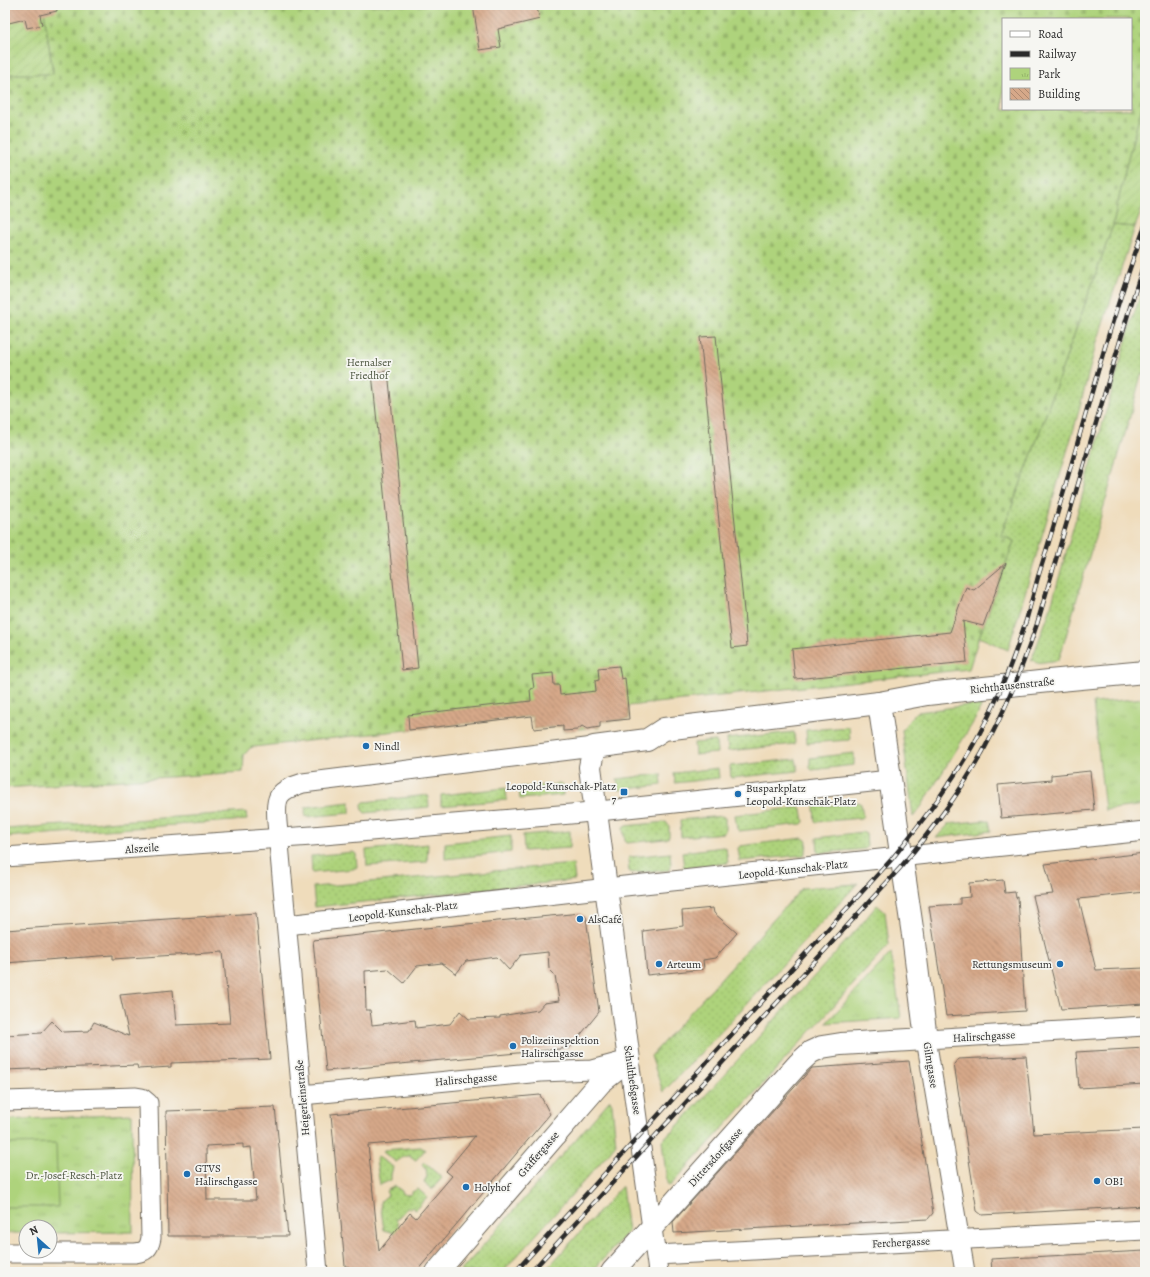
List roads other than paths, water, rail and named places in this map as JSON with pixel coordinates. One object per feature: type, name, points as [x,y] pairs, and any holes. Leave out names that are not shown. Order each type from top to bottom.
[{"type":"street","name":"Richthausenstraße","points":[[879,703],[927,694],[1145,672]]},
{"type":"street","points":[[287,925],[276,805],[280,793],[289,788],[303,783],[647,740],[664,729],[879,703],[901,857],[1145,831]]},
{"type":"street","points":[[594,747],[590,766],[606,888]]},
{"type":"street","points":[[279,838],[596,811],[890,780]]},
{"type":"street","name":"Alszeile","points":[[5,857],[279,838]]},
{"type":"street","name":"Leopold-Kunschak-Platz","points":[[287,925],[606,888],[901,857]]},
{"type":"street","name":"Gilmgasse","points":[[901,857],[926,1039],[965,1272]]},
{"type":"street","name":"Schultheßgasse","points":[[606,888],[657,1263]]},
{"type":"street","name":"Heigerleinstraße","points":[[287,925],[318,1272]]},
{"type":"street","name":"Halirschgasse","points":[[822,1047],[840,1044],[1145,1026]]},
{"type":"street","name":"Dittersdorfgasse","points":[[612,1272],[799,1063],[811,1052],[822,1047]]},
{"type":"street","name":"Halirschgasse","points":[[302,1094],[541,1072],[592,1070],[630,1060]]},
{"type":"street","name":"Gräffergasse","points":[[437,1272],[600,1082],[630,1060]]},
{"type":"street","points":[[5,1101],[136,1097],[142,1098],[148,1103],[151,1238],[150,1246],[146,1250],[135,1254],[5,1253]]},
{"type":"street","name":"Ferchergasse","points":[[657,1263],[960,1239],[1145,1230]]},
{"type":"railway","points":[[515,1272],[891,860],[928,812],[963,762],[996,701],[1026,621],[1115,313],[1145,226]]},
{"type":"railway","points":[[531,1272],[900,868],[961,788],[982,754],[1022,667],[1037,624],[1145,260]]},
{"type":"place","name":"Nindl","points":[[366,746]]},
{"type":"place","name":"Leopold-Kunschak-Platz 7","points":[[624,792]]},
{"type":"place","name":"Busparkplatz Leopold-Kunschak-Platz","points":[[738,794]]},
{"type":"place","name":"AlsCafé","points":[[580,919]]},
{"type":"place","name":"Arteum","points":[[659,964]]},
{"type":"place","name":"Rettungsmuseum","points":[[1060,964]]},
{"type":"place","name":"Polizeiinspektion Halirschgasse","points":[[513,1046]]},
{"type":"place","name":"GTVS Halirschgasse","points":[[187,1174]]},
{"type":"place","name":"OBI","points":[[1097,1181]]},
{"type":"place","name":"Holyhof","points":[[466,1187]]},
{"type":"park label","name":"Hernalser Friedhof","points":[[369,368]]},
{"type":"park label","name":"Dr.-Josef-Resch-Platz","points":[[74,1175]]}]
